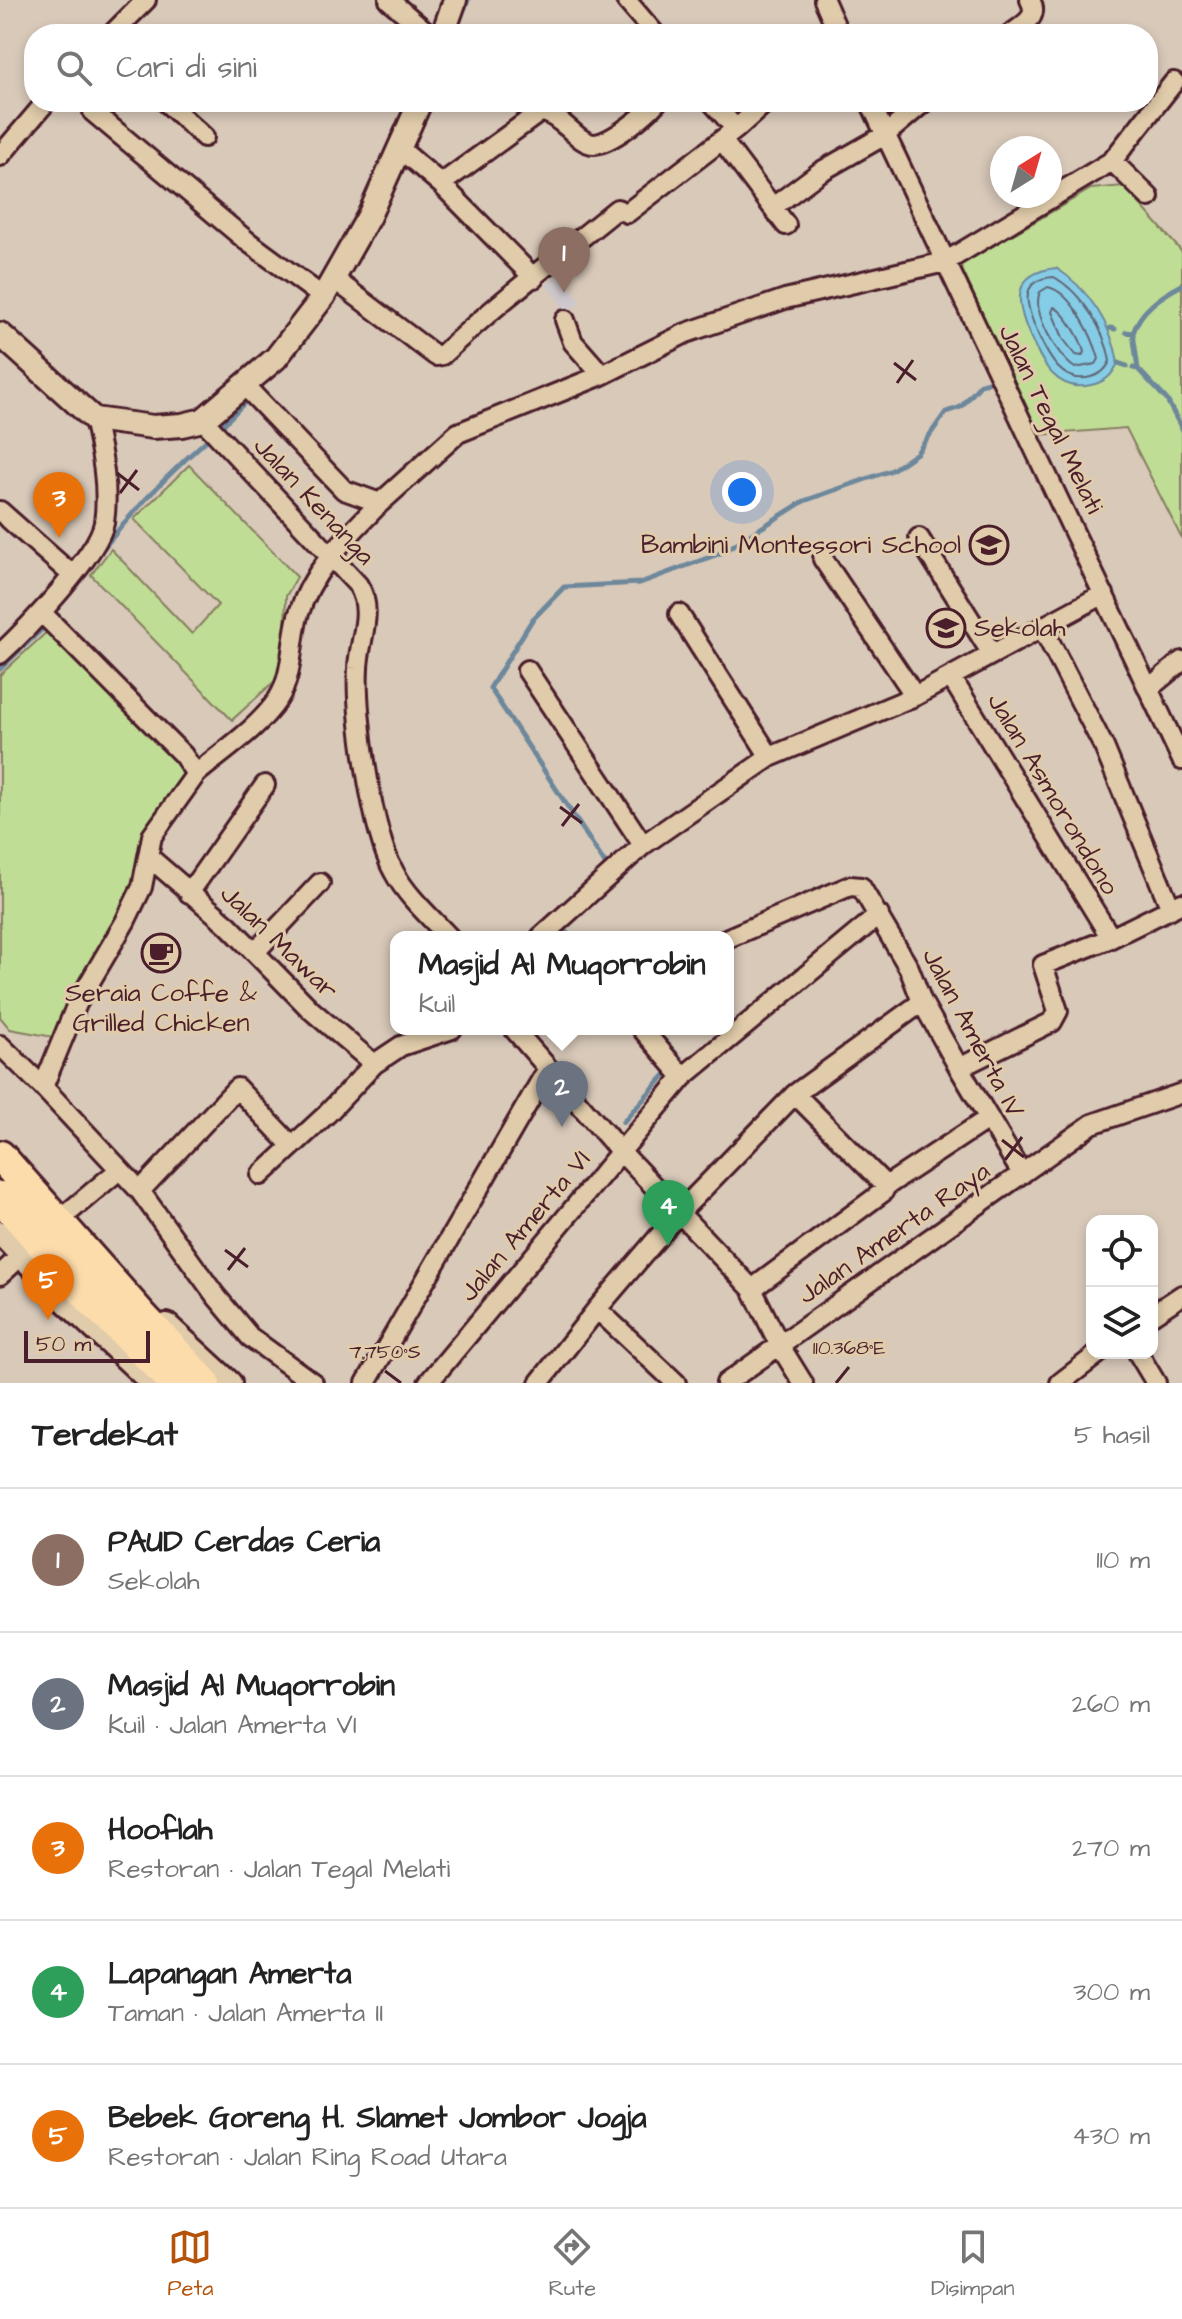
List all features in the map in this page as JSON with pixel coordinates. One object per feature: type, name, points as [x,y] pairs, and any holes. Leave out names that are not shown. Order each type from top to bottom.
[{"type":"highway","points":[[0,1156],[205,1383]]},
{"type":"highway","points":[[0,1197],[92,1301],[175,1383]]},
{"type":"street","points":[[122,24],[146,0]]},
{"type":"street","points":[[389,0],[417,24]]},
{"type":"street","points":[[447,24],[455,0]]},
{"type":"street","points":[[626,0],[646,24]]},
{"type":"street","points":[[824,0],[834,24]]},
{"type":"street","points":[[1025,24],[1033,14],[1034,6],[1030,0]]},
{"type":"street","points":[[1158,102],[1174,82]]},
{"type":"street","points":[[0,156],[37,112]]},
{"type":"street","points":[[93,112],[247,241],[439,356],[504,299],[617,209],[627,213],[755,112]]},
{"type":"street","points":[[177,112],[204,137]]},
{"type":"street","points":[[0,334],[94,419],[153,427],[203,420],[276,358],[328,288],[369,216],[414,112]]},
{"type":"street","points":[[441,184],[540,112]]},
{"type":"street","points":[[546,112],[593,144],[606,140],[646,112]]},
{"type":"street","points":[[717,112],[786,225]]},
{"type":"street","name":"Jalan Tegal Melati","points":[[875,112],[1182,760]]},
{"type":"street","points":[[773,207],[820,172],[885,135],[912,112]]},
{"type":"street","points":[[43,1087],[77,1004],[142,887],[152,836],[196,774],[255,725],[279,698],[299,615],[329,555],[380,503],[458,433],[602,375],[686,333],[785,299],[945,262],[1112,161],[1150,112]]},
{"type":"street","points":[[400,149],[441,184],[534,278]]},
{"type":"street","points":[[1112,161],[1149,197]]},
{"type":"street","points":[[565,320],[573,342],[602,375]]},
{"type":"street","points":[[245,386],[344,490],[380,503]]},
{"type":"street","points":[[5,642],[42,613],[97,541],[103,526],[104,466],[94,419]]},
{"type":"street","name":"Jalan Kenanga","points":[[203,420],[358,585],[366,598],[358,667],[358,702],[374,809],[394,873],[444,931]]},
{"type":"street","points":[[0,511],[71,574]]},
{"type":"street","points":[[919,538],[992,654]]},
{"type":"street","points":[[823,559],[915,696]]},
{"type":"street","points":[[555,931],[643,845],[770,757],[915,696],[1104,594]]},
{"type":"street","points":[[42,613],[183,755],[196,774]]},
{"type":"street","points":[[679,614],[770,757]]},
{"type":"street","points":[[959,1068],[1052,1022],[1058,1011],[1043,965],[1111,938],[1177,906],[1104,747],[1042,627]]},
{"type":"street","points":[[1148,689],[1182,661]]},
{"type":"street","points":[[527,670],[643,845]]},
{"type":"street","name":"Jalan Asmorondono","points":[[951,677],[1111,938]]},
{"type":"street","points":[[189,893],[265,785]]},
{"type":"street","name":"Jalan Mawar","points":[[149,857],[255,952],[311,1010],[374,1064]]},
{"type":"street","points":[[255,952],[320,883]]},
{"type":"street","name":"Jalan Amerta IV","points":[[734,935],[850,886],[861,887],[909,968],[922,1002],[959,1068],[1022,1174]]},
{"type":"street","name":"Jalan Amerta VI","points":[[734,1035],[879,915]]},
{"type":"street","points":[[539,1383],[678,1214],[795,1094],[922,1002]]},
{"type":"street","points":[[261,1175],[327,1114],[374,1064],[401,1046],[434,1035]]},
{"type":"street","points":[[519,1035],[621,1152],[752,1289],[780,1346],[803,1383]]},
{"type":"street","points":[[647,1035],[683,1077]]},
{"type":"street","name":"Jalan Amerta VI","points":[[428,1383],[683,1077],[734,1035]]},
{"type":"street","points":[[0,1045],[140,1191],[215,1295],[250,1337],[313,1383]]},
{"type":"street","points":[[366,1383],[547,1070]]},
{"type":"street","points":[[140,1191],[237,1088],[292,1146]]},
{"type":"street","name":"Jalan Amerta Raya","points":[[726,1383],[1092,1124],[1182,1093]]},
{"type":"street","points":[[795,1094],[886,1186]]},
{"type":"street","points":[[752,1289],[883,1192],[886,1186],[989,1118]]},
{"type":"street","points":[[57,1222],[119,1170]]},
{"type":"street","points":[[0,1233],[152,1383]]},
{"type":"street","points":[[0,1275],[21,1256]]},
{"type":"street","points":[[1158,1311],[1182,1295]]},
{"type":"street","points":[[597,1309],[676,1383]]},
{"type":"street","points":[[141,1315],[165,1323],[230,1383]]},
{"type":"street","points":[[1060,1383],[1091,1359]]},
{"type":"street","points":[[1142,1359],[1156,1383]]},
{"type":"shaded area","points":[[560,274],[581,301],[567,312],[546,285]]},
{"type":"green space","points":[[1124,186],[1182,252],[1182,539],[1126,428],[1039,435],[960,265],[1091,189]]},
{"type":"green space","points":[[189,465],[297,577],[286,596],[285,633],[277,679],[232,720],[91,575],[111,549],[192,634],[218,605],[134,519]]},
{"type":"green space","points":[[50,629],[188,774],[53,1037],[10,1029],[0,1017],[0,675]]},
{"type":"water","points":[[1056,268],[1078,286],[1097,309],[1115,349],[1118,363],[1108,378],[1096,384],[1079,386],[1059,380],[1045,365],[1025,324],[1020,302],[1024,283],[1041,271]]},
{"type":"waterway","points":[[458,24],[468,0]]},
{"type":"waterway","points":[[1126,332],[1133,333],[1152,304],[1182,285]]},
{"type":"waterway","points":[[310,332],[324,311]]},
{"type":"waterway","points":[[1110,328],[1115,329]]},
{"type":"waterway","points":[[1133,333],[1138,369]]},
{"type":"waterway","points":[[1118,363],[1127,366]]},
{"type":"waterway","points":[[1133,368],[1138,369],[1167,400],[1182,429]]},
{"type":"waterway","points":[[598,875],[606,865],[490,688],[532,620],[564,587],[640,583],[721,553],[804,501],[892,470],[917,453],[946,412],[961,407],[981,384],[996,380]]},
{"type":"waterway","points":[[218,430],[249,398]]},
{"type":"waterway","points":[[96,558],[150,494],[210,437]]},
{"type":"waterway","points":[[56,610],[68,595]]},
{"type":"waterway","points":[[0,669],[41,630]]},
{"type":"waterway","points":[[623,1122],[680,1058],[659,1035]]},
{"type":"place","name":"PAUD Cerdas Ceria","points":[[564,293]]},
{"type":"place","name":"Hooflah","points":[[59,538]]},
{"type":"place","name":"Bambini Montessori School","points":[[989,545]]},
{"type":"place","name":"Sekolah","points":[[946,628]]},
{"type":"place","name":"Seraia Coffe & Grilled Chicken","points":[[161,953]]},
{"type":"place","name":"Masjid Al Muqorrobin","points":[[562,1127]]},
{"type":"place","name":"Lapangan Amerta","points":[[668,1246]]},
{"type":"place","name":"Bebek Goreng H. Slamet Jombor Jogja","points":[[48,1320]]}]
